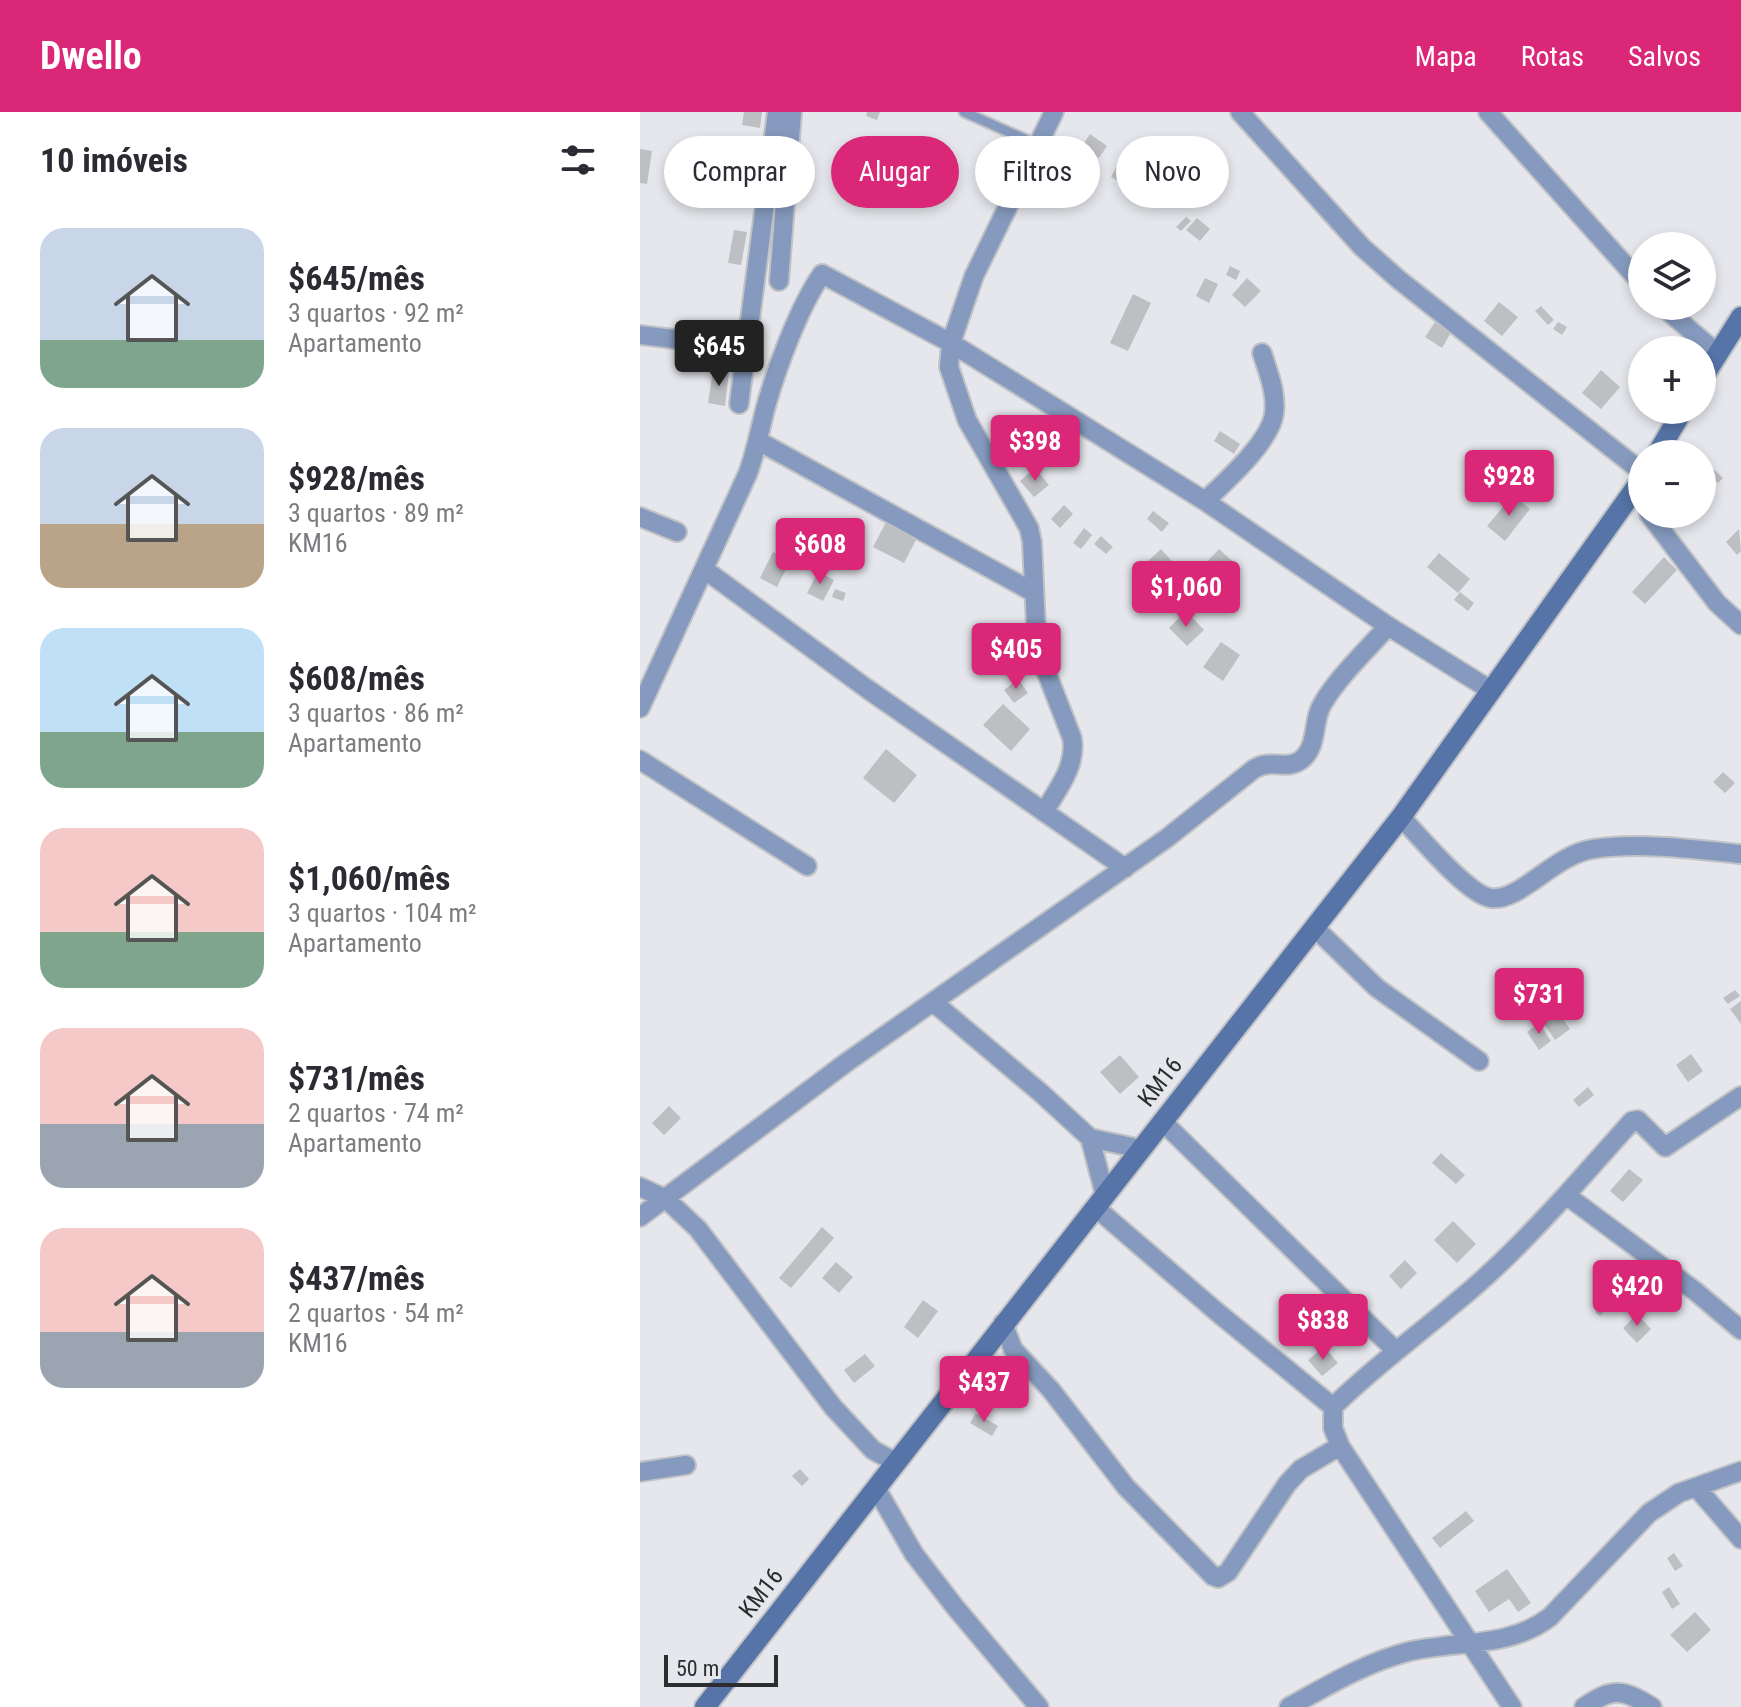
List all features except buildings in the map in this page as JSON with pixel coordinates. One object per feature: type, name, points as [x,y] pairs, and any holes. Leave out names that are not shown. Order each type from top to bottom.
[{"type":"street","points":[[739,404],[777,112]]},
{"type":"street","points":[[779,281],[792,112]]},
{"type":"street","points":[[1042,136],[1054,112]]},
{"type":"street","points":[[1240,112],[1362,247],[1628,461]]},
{"type":"street","points":[[1488,112],[1628,268]]},
{"type":"street","points":[[1007,208],[974,276],[951,343],[949,367],[967,420],[1029,528],[1032,542],[1037,648],[1075,751],[1061,784],[1044,812]]},
{"type":"street","points":[[640,708],[748,473],[760,442],[766,407],[806,297],[822,274],[951,343],[1205,501],[1388,626],[1492,691]]},
{"type":"street","points":[[1678,320],[1717,353],[1741,317]]},
{"type":"street","points":[[640,335],[747,348]]},
{"type":"street","points":[[1205,501],[1245,463],[1274,415],[1273,390],[1262,353]]},
{"type":"street","points":[[760,442],[1033,592]]},
{"type":"street","name":"KM16","points":[[705,1707],[1401,817],[1628,507]]},
{"type":"street","points":[[640,517],[677,532]]},
{"type":"street","points":[[1660,528],[1717,603],[1741,625]]},
{"type":"street","points":[[704,569],[866,688],[1125,868]]},
{"type":"street","points":[[640,1217],[741,1140],[1167,838],[1254,769],[1264,763],[1286,766],[1301,760],[1310,748],[1322,703],[1388,626]]},
{"type":"street","points":[[640,760],[807,866]]},
{"type":"street","points":[[1401,817],[1473,891],[1488,898],[1507,898],[1566,856],[1593,849],[1674,847],[1740,854]]},
{"type":"street","points":[[1315,928],[1377,988],[1479,1061]]},
{"type":"street","points":[[933,1002],[1090,1138],[1141,1149]]},
{"type":"street","points":[[1512,1707],[1340,1446],[1333,1428],[1333,1407],[1395,1350],[1456,1303],[1504,1260],[1632,1121],[1638,1120],[1665,1147],[1741,1096]]},
{"type":"street","points":[[1162,1121],[1395,1350]]},
{"type":"street","points":[[1090,1138],[1100,1201],[1217,1312],[1333,1407]]},
{"type":"street","points":[[640,1187],[666,1199],[698,1229],[833,1407],[873,1450],[895,1462]]},
{"type":"street","points":[[1566,1195],[1695,1291],[1741,1330]]},
{"type":"street","points":[[1003,1323],[1013,1349],[1051,1390],[1126,1487],[1218,1578],[1228,1572],[1287,1484],[1301,1469],[1340,1446]]},
{"type":"street","points":[[640,1472],[686,1465]]},
{"type":"street","points":[[1289,1707],[1376,1662],[1445,1644],[1514,1637],[1536,1628],[1665,1500],[1741,1471]]},
{"type":"street","points":[[1696,1487],[1741,1539]]},
{"type":"street","points":[[876,1488],[914,1554],[1039,1707]]},
{"type":"street","points":[[1584,1707],[1602,1695],[1615,1691],[1628,1693],[1652,1707]]},
{"type":"lane","points":[[964,112],[1018,136]]}]
